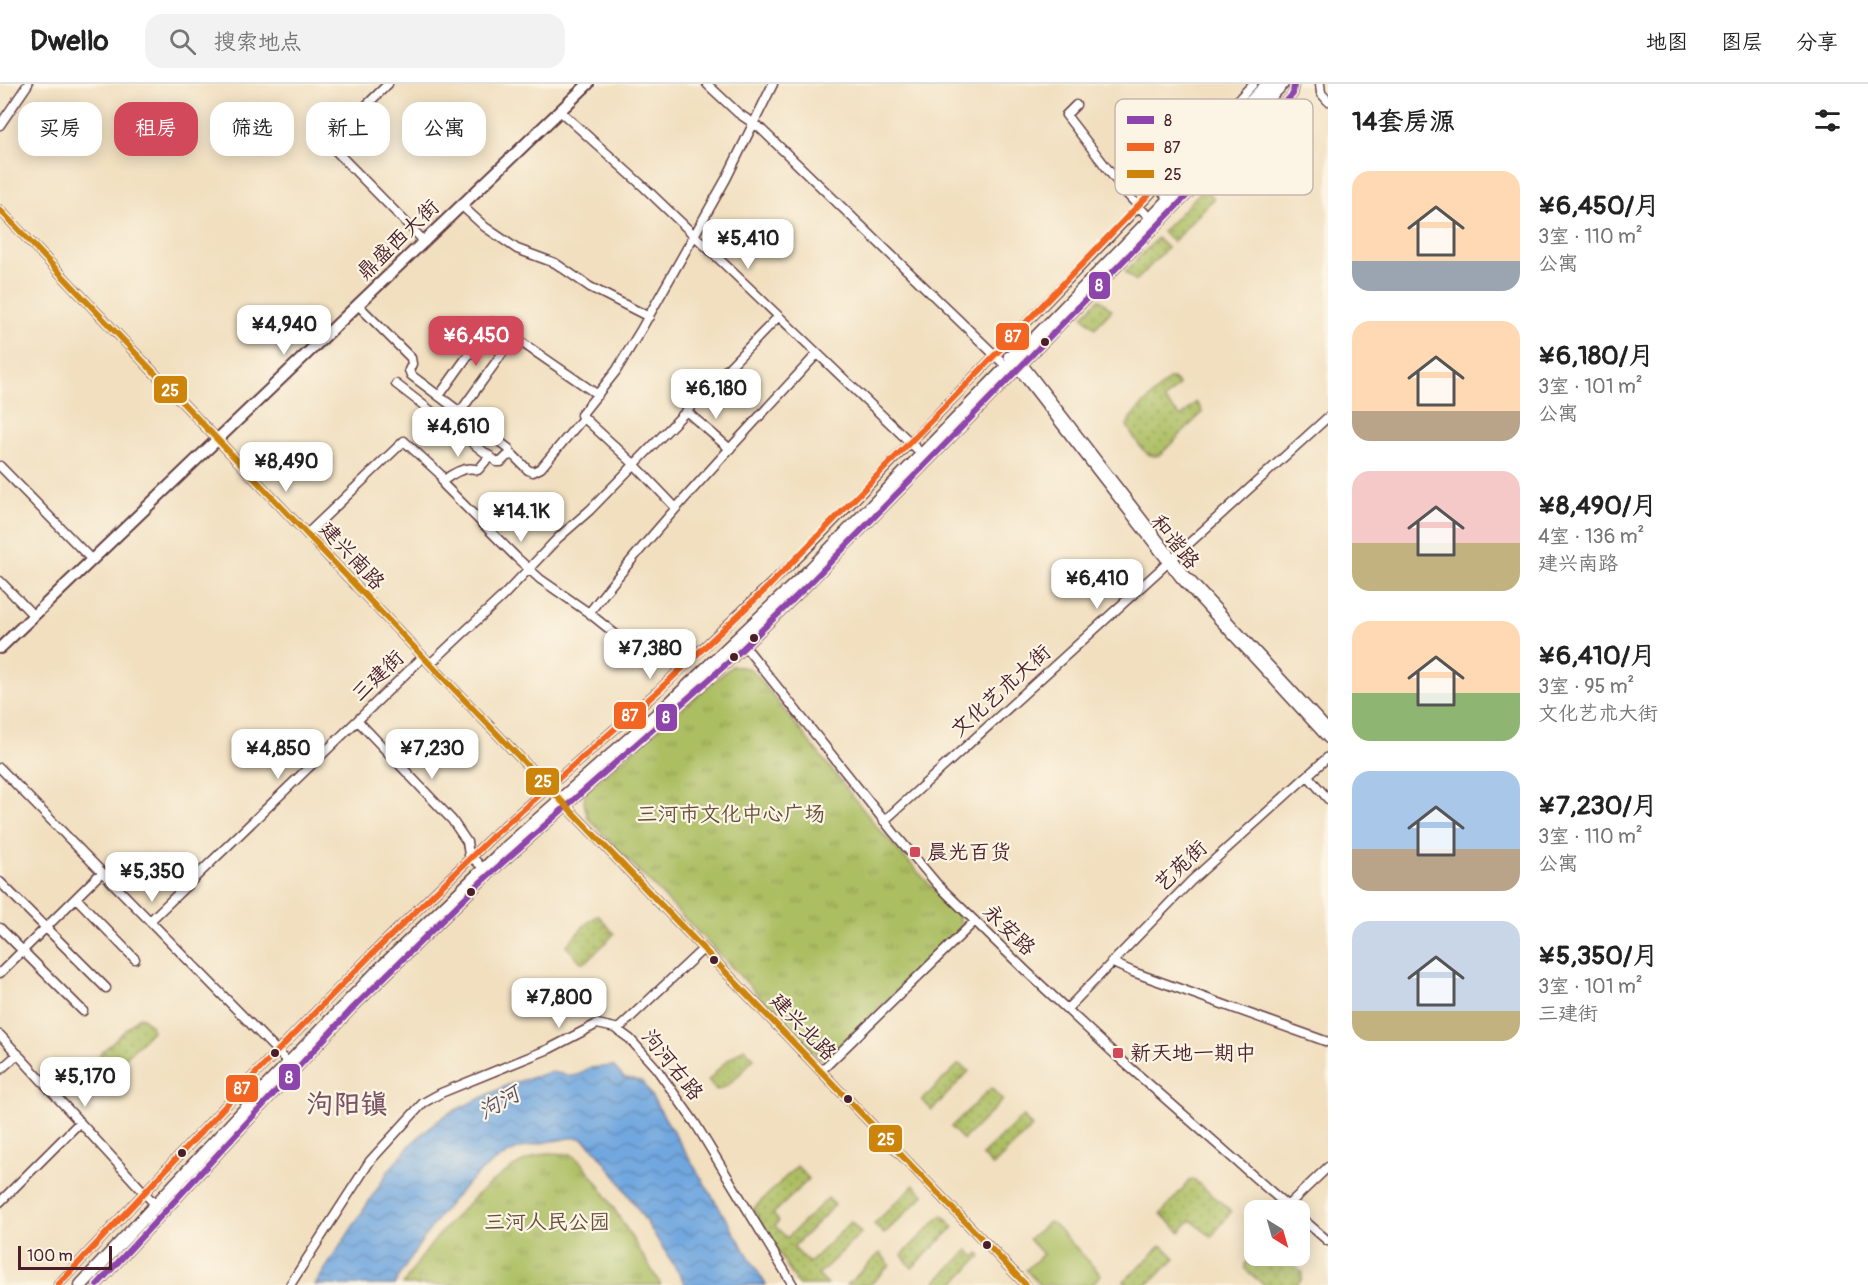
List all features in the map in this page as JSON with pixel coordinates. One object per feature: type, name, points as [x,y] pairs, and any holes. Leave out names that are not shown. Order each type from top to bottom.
[{"type":"highway","points":[[1253,99],[1268,84]]},
{"type":"highway","points":[[1267,99],[1282,84]]},
{"type":"highway","points":[[84,1284],[266,1087],[382,968],[557,797],[806,564],[914,446],[1011,359],[1156,195]]},
{"type":"highway","points":[[71,1285],[148,1196],[280,1055],[376,962],[475,860],[557,797],[742,643],[1011,359],[1173,195]]},
{"type":"main road","name":"鼎盛西大街","points":[[2,643],[34,616],[588,84]]},
{"type":"street","points":[[0,125],[28,84]]},
{"type":"street","points":[[388,84],[328,143],[425,242]]},
{"type":"street","name":"和谐路","points":[[707,84],[738,113],[753,123],[1011,359],[1170,561],[1328,739]]},
{"type":"street","points":[[676,508],[634,464],[581,415],[616,371],[649,317],[726,179],[773,84]]},
{"type":"street","points":[[1240,99],[1253,84]]},
{"type":"street","points":[[1288,99],[1293,94],[1294,84]]},
{"type":"street","points":[[1320,84],[1321,93],[1328,101]]},
{"type":"street","points":[[1076,105],[1066,115],[1115,179]]},
{"type":"street","points":[[560,111],[914,446]]},
{"type":"street","points":[[1128,195],[1142,209]]},
{"type":"street","points":[[1011,359],[1154,195]]},
{"type":"street","points":[[1011,359],[1186,195]]},
{"type":"street","points":[[462,206],[485,227],[517,249],[555,263],[590,287],[649,317]]},
{"type":"street","name":"建兴南路","points":[[0,210],[557,797]]},
{"type":"street","points":[[358,305],[411,358],[412,364],[409,372],[509,449],[511,454],[528,470],[535,472],[584,417]]},
{"type":"street","name":"三建街","points":[[150,921],[358,721],[504,595],[558,537],[591,510],[778,317]]},
{"type":"street","points":[[439,396],[492,322],[598,395]]},
{"type":"street","points":[[460,412],[514,337]]},
{"type":"street","points":[[589,613],[676,508],[817,354]]},
{"type":"street","points":[[396,384],[499,463],[511,454]]},
{"type":"street","points":[[686,411],[730,449]]},
{"type":"street","name":"文化艺术大街","points":[[884,821],[1328,417]]},
{"type":"street","points":[[307,534],[404,441],[440,474],[444,485],[529,569],[634,649]]},
{"type":"street","points":[[443,481],[453,473],[468,468],[478,470],[490,456]]},
{"type":"street","points":[[0,466],[92,560]]},
{"type":"street","name":"和谐路","points":[[1170,561],[1328,729]]},
{"type":"street","points":[[0,581],[34,616]]},
{"type":"street","name":"永安路","points":[[742,643],[937,884],[1067,1009],[1281,1200]]},
{"type":"street","points":[[358,721],[452,820],[467,842],[469,855],[475,860]]},
{"type":"street","name":"艺苑街","points":[[1067,1009],[1191,881],[1328,757]]},
{"type":"street","points":[[0,768],[280,1055]]},
{"type":"street","points":[[1308,776],[1328,799]]},
{"type":"street","points":[[97,1285],[351,1010],[482,881],[557,797]]},
{"type":"street","name":"建兴北路","points":[[557,797],[1026,1285]]},
{"type":"street","points":[[0,973],[102,872]]},
{"type":"street","points":[[0,882],[106,988]]},
{"type":"street","points":[[76,898],[135,960]]},
{"type":"street","points":[[821,1071],[975,921]]},
{"type":"street","points":[[0,928],[82,1011]]},
{"type":"street","points":[[617,1030],[703,949]]},
{"type":"street","points":[[1112,962],[1133,972],[1328,1042]]},
{"type":"street","name":"泃河右路","points":[[290,1285],[370,1161],[423,1103],[441,1093],[549,1048],[590,1026],[601,1024],[617,1030],[636,1043],[679,1098],[793,1285]]},
{"type":"street","points":[[0,1035],[148,1196],[58,1285]]},
{"type":"street","points":[[0,1070],[18,1054]]},
{"type":"street","points":[[0,1202],[80,1122]]},
{"type":"street","points":[[1297,1200],[1328,1167]]},
{"type":"street","points":[[1310,1225],[1328,1241]]},
{"type":"green space","points":[[1197,195],[1211,195],[1214,198],[1173,242],[1162,232]]},
{"type":"green space","points":[[1157,238],[1167,248],[1136,281],[1125,272]]},
{"type":"green space","points":[[1099,299],[1112,310],[1095,328],[1083,316]]},
{"type":"green space","points":[[1169,379],[1173,379],[1179,385],[1164,400],[1181,417],[1196,402],[1202,413],[1161,454],[1150,455],[1141,448],[1127,426],[1130,418]]},
{"type":"green space","name":"三河市文化中心广场","points":[[732,666],[748,668],[755,673],[877,827],[959,917],[961,928],[828,1058],[819,1058],[588,818],[584,803],[585,792]]},
{"type":"green space","points":[[598,915],[614,934],[587,961],[581,962],[566,946],[586,924]]},
{"type":"green space","points":[[140,1016],[151,1025],[152,1031],[113,1070],[99,1055]]},
{"type":"green space","points":[[744,1048],[754,1058],[731,1082],[716,1090],[708,1081],[724,1063]]},
{"type":"green space","points":[[99,1059],[110,1070],[91,1089],[79,1078]]},
{"type":"green space","points":[[959,1064],[969,1071],[932,1110],[922,1100]]},
{"type":"green space","points":[[991,1088],[1003,1100],[963,1140],[951,1127]]},
{"type":"green space","points":[[1023,1116],[1032,1127],[993,1166],[982,1155]]},
{"type":"green space","name":"三河人民公园","points":[[547,1153],[571,1154],[583,1164],[598,1183],[661,1285],[403,1285],[430,1247],[465,1206],[506,1172],[526,1160]]},
{"type":"green space","points":[[797,1166],[809,1179],[773,1214],[779,1221],[775,1226],[787,1238],[828,1198],[835,1205],[793,1247],[809,1263],[851,1222],[861,1233],[818,1275],[828,1285],[798,1285],[753,1209]]},
{"type":"green space","points":[[1193,1179],[1231,1212],[1211,1237],[1191,1220],[1180,1232],[1161,1214]]},
{"type":"green space","points":[[914,1185],[924,1195],[884,1234],[874,1224]]},
{"type":"green space","points":[[942,1215],[954,1227],[912,1268],[902,1255]]},
{"type":"green space","points":[[1049,1222],[1055,1225],[1101,1275],[1091,1285],[1040,1285],[1026,1270],[1043,1254],[1029,1239]]},
{"type":"green space","points":[[1161,1246],[1175,1258],[1172,1262],[1147,1285],[1128,1285],[1124,1281]]},
{"type":"green space","points":[[968,1250],[975,1257],[979,1253],[981,1256],[952,1285],[932,1285]]},
{"type":"green space","points":[[880,1253],[890,1265],[870,1285],[847,1285]]},
{"type":"green space","points":[[1245,1266],[1295,1266],[1302,1272],[1302,1279],[1296,1285],[1264,1285],[1245,1269]]},
{"type":"water","name":"泃河","points":[[613,1066],[624,1078],[643,1082],[766,1285],[686,1285],[635,1204],[602,1158],[584,1140],[573,1138],[525,1147],[491,1164],[474,1178],[443,1211],[394,1285],[315,1285],[390,1169],[411,1144],[432,1125],[449,1113],[513,1083],[551,1072],[572,1076],[589,1068]]},
{"type":"transit line","name":"8","points":[[1288,99],[1293,94],[1294,84]]},
{"type":"transit line","name":"87","points":[[58,1285],[258,1071],[370,956],[494,835],[658,691],[767,588],[1148,195]]},
{"type":"transit line","name":"8","points":[[97,1285],[351,1010],[482,881],[731,660],[812,581],[1187,195]]},
{"type":"transit line","name":"25","points":[[0,210],[430,664],[1026,1285]]},
{"type":"place","name":"晨光百货","points":[[915,852]]},
{"type":"place","name":"新天地一期中","points":[[1118,1053]]},
{"type":"district","name":"泃阳镇","points":[[347,1104]]}]
